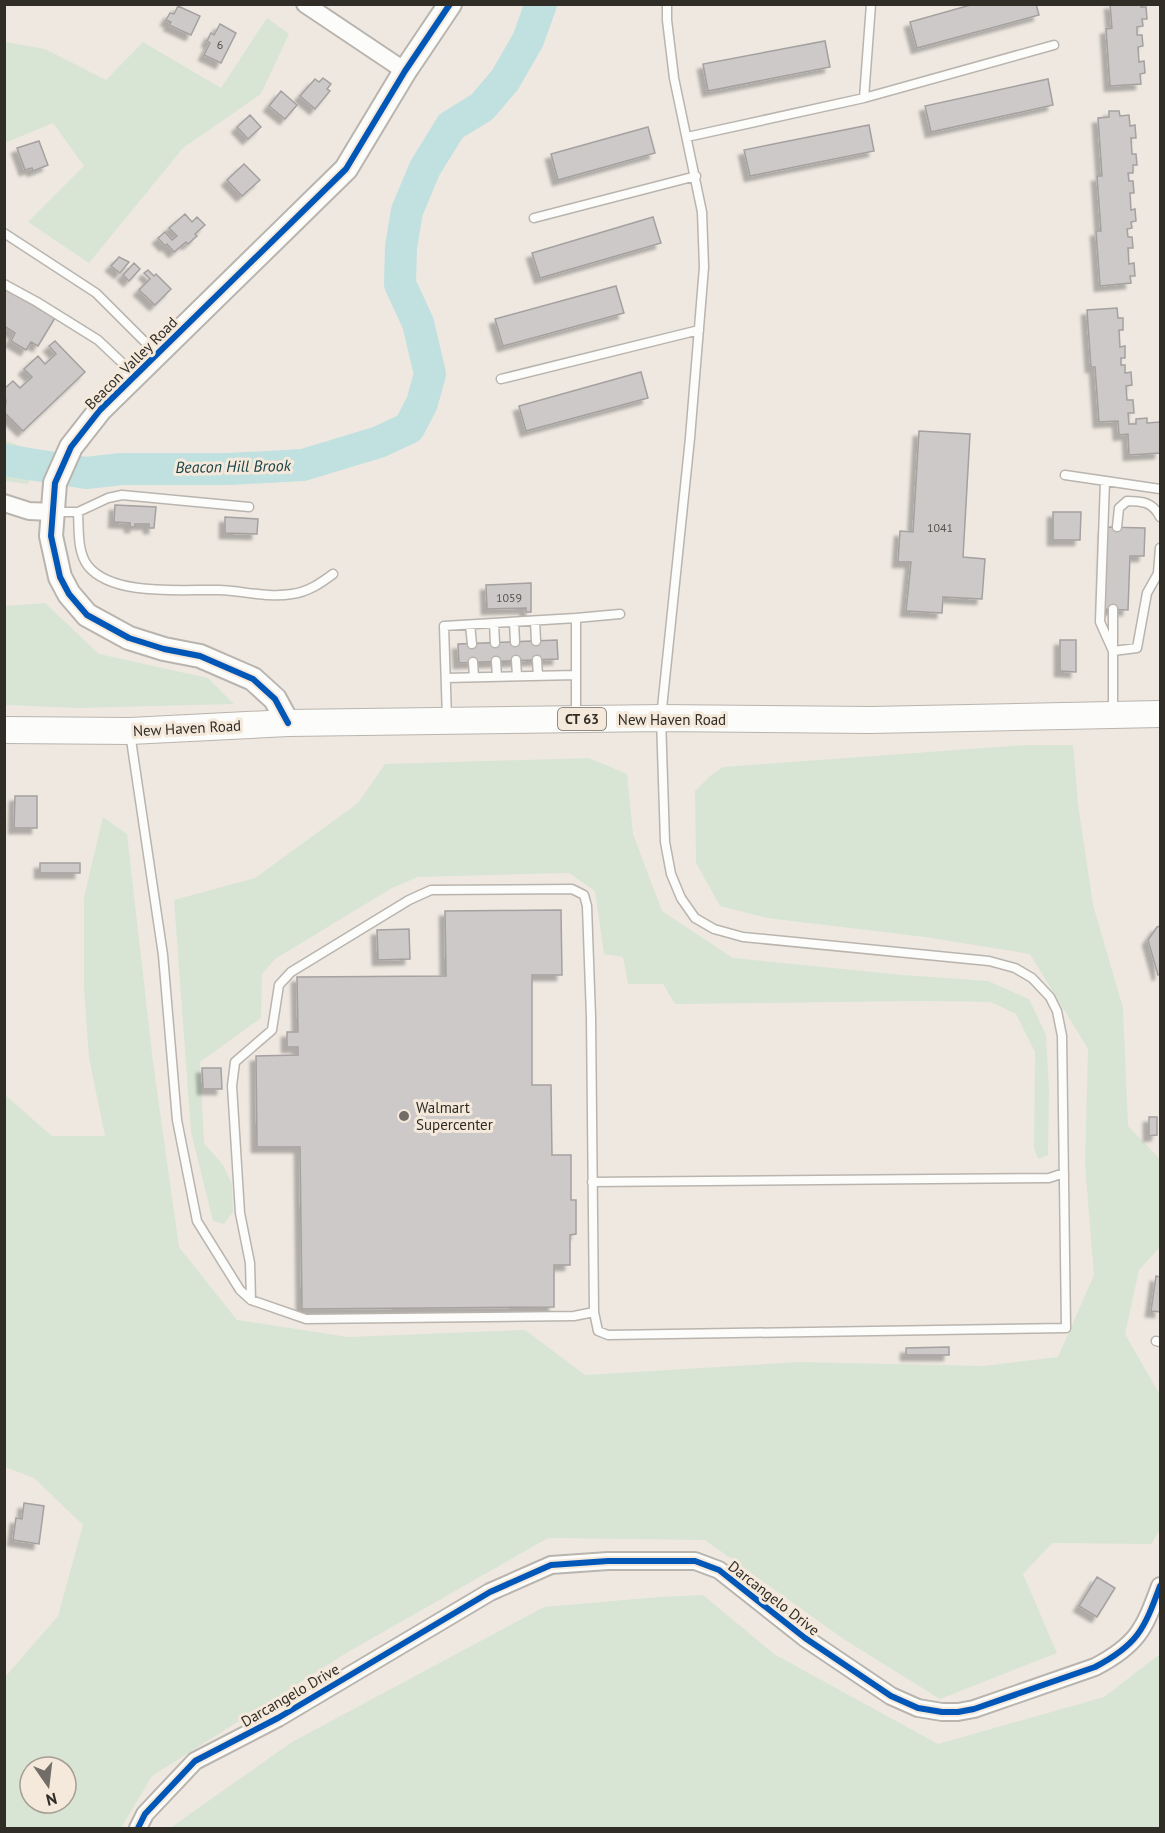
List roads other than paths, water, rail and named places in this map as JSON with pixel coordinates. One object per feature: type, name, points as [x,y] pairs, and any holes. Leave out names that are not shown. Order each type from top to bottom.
[{"type":"main road","name":"New Haven Road","points":[[4,730],[130,731],[288,723],[576,719],[870,720],[1161,714]]},
{"type":"street","points":[[305,4],[405,71]]},
{"type":"street","name":"Beacon Valley Road","points":[[288,723],[275,699],[253,679],[200,656],[129,639],[87,615],[69,594],[60,578],[51,536],[55,483],[71,447],[95,416],[134,375],[346,169],[405,71],[450,4]]},
{"type":"street","points":[[4,503],[29,511],[52,512]]},
{"type":"street","name":"Darcangelo Drive","points":[[138,1828],[145,1814],[195,1761],[278,1718],[490,1592],[550,1565],[674,1560],[695,1561],[719,1570],[805,1638],[871,1684],[918,1708],[942,1712],[974,1709],[1105,1662],[1131,1644],[1141,1633],[1161,1587]]},
{"type":"lane","points":[[251,1300],[250,1263],[240,1213],[232,1086],[235,1062],[272,1030],[279,985],[291,972],[409,900],[431,890],[573,889],[584,895],[587,906],[594,1312],[598,1331],[608,1335],[1066,1328],[1061,1030],[1057,1011],[1050,997],[1032,978],[1014,968],[989,961],[743,937],[714,928],[695,918],[681,898],[671,874],[665,842],[661,718],[704,267],[702,212],[674,78],[667,4]]},
{"type":"lane","points":[[864,98],[871,4]]},
{"type":"lane","points":[[687,137],[864,98],[1054,45]]},
{"type":"lane","points":[[534,218],[696,176]]},
{"type":"lane","points":[[4,233],[96,293],[157,353]]},
{"type":"lane","points":[[4,284],[98,340],[134,375]]},
{"type":"lane","points":[[501,379],[699,330]]},
{"type":"lane","points":[[1065,475],[1161,489]]},
{"type":"lane","points":[[1105,481],[1100,622],[1113,651]]},
{"type":"lane","points":[[52,512],[78,512],[108,498],[122,495],[249,507]]},
{"type":"lane","points":[[1118,527],[1119,508],[1127,501],[1148,502],[1157,509],[1161,517]]},
{"type":"lane","points":[[78,512],[81,546],[88,566],[98,575],[118,583],[152,590],[179,592],[219,590],[279,595],[296,594],[318,585],[333,574]]},
{"type":"lane","points":[[1113,651],[1137,648],[1147,593],[1159,573],[1161,548]]},
{"type":"lane","points":[[1113,609],[1113,715]]},
{"type":"lane","points":[[448,721],[444,626],[620,614]]},
{"type":"lane","points":[[576,618],[576,719]]},
{"type":"lane","points":[[535,621],[536,641]]},
{"type":"lane","points":[[514,622],[515,642]]},
{"type":"lane","points":[[494,623],[495,643]]},
{"type":"lane","points":[[470,625],[472,644]]},
{"type":"lane","points":[[516,660],[517,676]]},
{"type":"lane","points":[[537,660],[538,676]]},
{"type":"lane","points":[[496,661],[497,677]]},
{"type":"lane","points":[[473,662],[474,677]]},
{"type":"lane","points":[[446,678],[576,675]]},
{"type":"lane","points":[[130,731],[163,955],[177,1120],[197,1221],[240,1290],[251,1300],[306,1319],[574,1316],[594,1312]]},
{"type":"lane","points":[[592,1182],[1049,1178],[1064,1173]]},
{"type":"waterway","name":"Beacon Hill Brook","points":[[4,460],[86,473],[122,469],[229,469],[303,465],[379,442],[409,428],[422,403],[430,374],[418,323],[400,284],[401,247],[407,211],[425,168],[451,126],[482,107],[505,80],[528,40],[541,4]]},
{"type":"place","name":"Walmart Supercenter","points":[[404,1116]]}]
